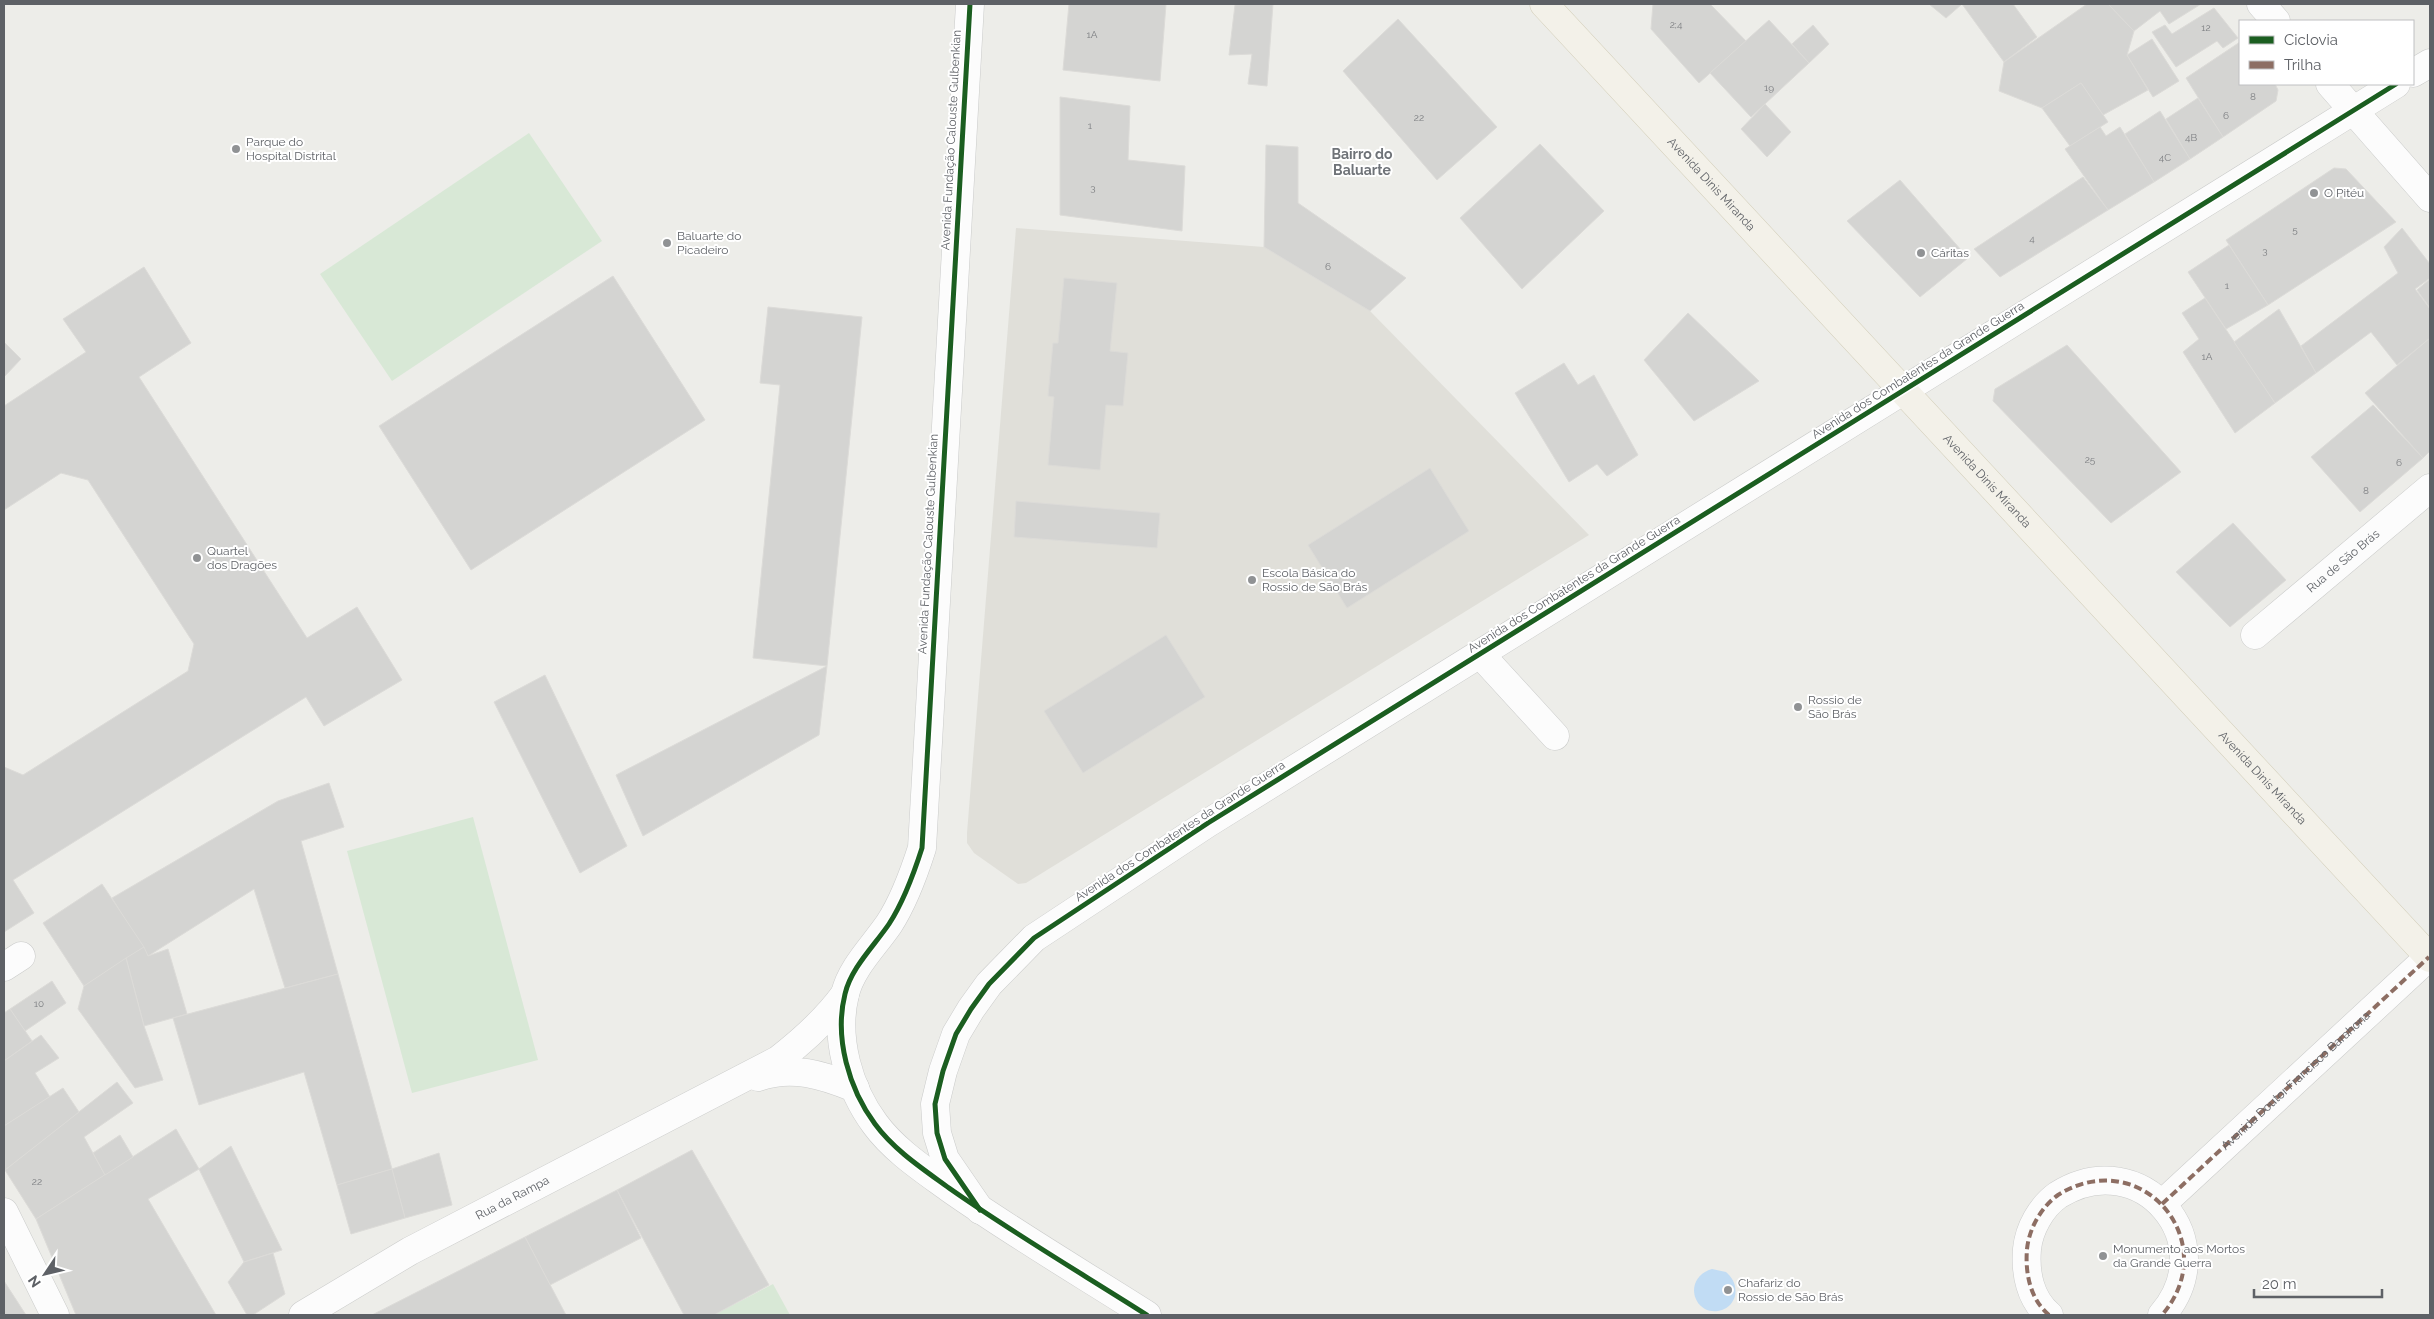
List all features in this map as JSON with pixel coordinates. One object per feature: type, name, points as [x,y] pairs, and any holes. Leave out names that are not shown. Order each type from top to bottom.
[{"type":"main road","name":"Avenida Dinis Miranda","points":[[1544,4],[2430,957]]},
{"type":"street","name":"Avenida Fundação Calouste Gulbenkian","points":[[970,4],[922,848],[914,872],[890,922],[860,964],[845,994],[841,1030],[851,1077],[875,1124],[895,1145],[917,1164],[980,1210],[1147,1315]]},
{"type":"street","points":[[2261,4],[2275,20]]},
{"type":"street","points":[[2414,72],[2430,63]]},
{"type":"street","points":[[2331,85],[2430,198]]},
{"type":"street","name":"Avenida dos Combatentes da Grande Guerra","points":[[980,1210],[945,1159],[937,1133],[935,1104],[943,1071],[956,1034],[989,984],[1034,938],[1208,822],[2394,85]]},
{"type":"street","name":"Rua de São Brás","points":[[2255,635],[2430,488]]},
{"type":"street","points":[[1480,654],[1555,736]]},
{"type":"street","name":"Avenida Doutor Francisco Barahona","points":[[2162,1204],[2430,957]]},
{"type":"street","name":"Rua da Rampa","points":[[303,1315],[410,1251],[726,1089],[778,1060],[808,1038],[831,1013],[845,994]]},
{"type":"street","name":"Rua da Rampa","points":[[726,1089],[761,1075],[785,1071],[851,1077]]},
{"type":"street","points":[[2044,1314],[2030,1287],[2026,1264],[2028,1240],[2037,1218],[2052,1199],[2073,1186],[2096,1180],[2121,1182],[2144,1190],[2162,1204],[2180,1231],[2184,1255],[2182,1280],[2173,1302],[2162,1315]]},
{"type":"street","points":[[4,1212],[55,1315]]},
{"type":"shaded area","name":"Escola Básica do Rossio de São Brás","points":[[1016,228],[1264,247],[1370,311],[1589,535],[1026,883],[1018,884],[974,853],[967,843]]},
{"type":"green space","points":[[529,133],[602,241],[392,381],[320,274]]},
{"type":"green space","points":[[473,817],[538,1060],[412,1093],[347,851]]},
{"type":"green space","points":[[773,1284],[790,1315],[714,1315]]},
{"type":"water","name":"Chafariz do Rossio de São Brás","points":[[1712,1269],[1726,1272],[1731,1277],[1735,1286],[1733,1301],[1722,1310],[1712,1311],[1704,1309],[1698,1303],[1695,1296],[1694,1288],[1697,1280],[1702,1274]]},
{"type":"building","points":[[1069,4],[1166,4],[1160,81],[1063,70]]},
{"type":"building","points":[[1273,4],[1267,86],[1248,84],[1252,54],[1229,55],[1235,5]]},
{"type":"building","points":[[1653,4],[1710,4],[1746,41],[1699,83],[1651,29]]},
{"type":"building","points":[[1929,4],[1962,4],[1946,18]]},
{"type":"building","points":[[1962,4],[2013,4],[2037,37],[2004,62]]},
{"type":"building","points":[[2087,4],[2108,4],[2134,31],[2127,55],[2148,90],[2103,115],[2081,83],[2042,108],[1999,91],[2004,62]]},
{"type":"building","points":[[2108,4],[2201,4],[2169,24],[2160,11],[2134,31]]},
{"type":"building","points":[[2214,8],[2238,38],[2223,48],[2217,41],[2176,67],[2152,32],[2165,25],[2172,34]]},
{"type":"building","points":[[1398,19],[1497,127],[1437,180],[1343,71]]},
{"type":"building","points":[[1769,20],[1809,63],[1751,117],[1710,73]]},
{"type":"building","points":[[1813,25],[1829,44],[1809,63],[1792,44]]},
{"type":"building","points":[[2152,39],[2179,81],[2153,97],[2127,55]]},
{"type":"building","points":[[2239,43],[2239,85],[2276,85],[2278,90],[2276,101],[2223,137],[2186,78]]},
{"type":"building","points":[[2081,83],[2108,122],[2070,146],[2042,108]]},
{"type":"building","points":[[1060,97],[1130,106],[1128,160],[1185,166],[1182,231],[1060,215]]},
{"type":"building","points":[[2198,98],[2223,137],[2190,159],[2166,119]]},
{"type":"building","points":[[1765,104],[1791,132],[1767,157],[1741,129]]},
{"type":"building","points":[[2160,111],[2190,159],[2154,182],[2125,134]]},
{"type":"building","points":[[2100,127],[2106,136],[2120,127],[2154,182],[2108,210],[2065,149]]},
{"type":"building","points":[[1540,144],[1604,211],[1522,289],[1460,218]]},
{"type":"building","points":[[1266,145],[1298,147],[1298,203],[1406,278],[1370,311],[1264,247]]},
{"type":"building","points":[[2334,168],[2346,169],[2396,222],[2268,305],[2226,240]]},
{"type":"building","points":[[2083,177],[2108,210],[2000,277],[1974,249]]},
{"type":"building","points":[[1900,180],[1968,258],[1920,297],[1847,221]]},
{"type":"building","points":[[2402,228],[2430,264],[2430,278],[2415,289],[2430,309],[2430,338],[2397,365],[2371,332],[2316,373],[2301,346],[2398,273],[2384,247]]},
{"type":"building","points":[[2229,245],[2268,305],[2226,329],[2188,272]]},
{"type":"building","name":"Quartel dos Dragões","points":[[144,267],[191,343],[139,377],[307,638],[357,607],[402,680],[324,726],[306,697],[13,880],[34,913],[4,932],[4,767],[23,775],[188,671],[194,644],[88,480],[61,473],[4,510],[4,406],[86,352],[63,319]]},
{"type":"building","points":[[613,276],[705,420],[471,570],[379,426]]},
{"type":"building","points":[[1064,278],[1117,283],[1110,351],[1128,353],[1123,406],[1106,405],[1100,470],[1048,465],[1054,397],[1048,396],[1053,343],[1058,343]]},
{"type":"building","points":[[2430,279],[2430,308],[2417,290]]},
{"type":"building","points":[[2205,298],[2275,403],[2235,433],[2183,352],[2199,339],[2182,313]]},
{"type":"building","points":[[768,307],[862,317],[827,666],[753,658],[780,385],[760,383]]},
{"type":"building","points":[[2279,309],[2316,373],[2275,403],[2234,342]]},
{"type":"building","points":[[1688,313],[1759,381],[1694,421],[1644,360]]},
{"type":"building","points":[[2430,338],[2430,451],[2423,458],[2365,393]]},
{"type":"building","points":[[4,342],[21,359],[4,377]]},
{"type":"building","points":[[2067,345],[2181,472],[2111,523],[1993,401],[1995,389]]},
{"type":"building","points":[[1564,363],[1578,385],[1594,375],[1638,455],[1607,476],[1597,464],[1569,482],[1515,393]]},
{"type":"building","points":[[2373,405],[2423,458],[2360,512],[2311,457]]},
{"type":"building","points":[[1430,468],[1469,531],[1347,608],[1308,545]]},
{"type":"building","points":[[1016,501],[1160,513],[1157,548],[1014,537]]},
{"type":"building","points":[[2233,523],[2286,580],[2230,627],[2176,572]]},
{"type":"building","points":[[1166,635],[1205,697],[1083,773],[1044,711]]},
{"type":"building","points":[[827,666],[819,735],[643,836],[616,775]]},
{"type":"building","points":[[545,675],[627,846],[580,873],[494,702]]},
{"type":"building","points":[[329,783],[344,827],[301,841],[338,974],[285,988],[254,889],[148,956],[112,898],[278,801]]},
{"type":"building","points":[[102,884],[144,947],[84,986],[43,923]]},
{"type":"building","points":[[144,947],[148,956],[168,949],[187,1014],[144,1026],[126,958]]},
{"type":"building","points":[[126,958],[144,1026],[163,1080],[135,1088],[78,1009],[84,986]]},
{"type":"building","points":[[338,974],[392,1169],[337,1185],[304,1072],[199,1105],[173,1018]]},
{"type":"building","points":[[52,981],[66,1003],[25,1031],[10,1009]]},
{"type":"building","points":[[10,1009],[32,1041],[4,1061],[4,1013]]},
{"type":"building","points":[[41,1035],[59,1058],[35,1073],[50,1097],[4,1126],[4,1061]]},
{"type":"building","points":[[117,1082],[133,1103],[84,1137],[105,1175],[36,1219],[5,1170]]},
{"type":"building","points":[[63,1088],[79,1112],[5,1170],[4,1126]]},
{"type":"building","points":[[176,1129],[199,1169],[148,1199],[216,1315],[76,1315],[36,1219]]},
{"type":"building","points":[[120,1135],[133,1157],[105,1175],[93,1153]]},
{"type":"building","points":[[231,1146],[282,1250],[244,1262],[199,1169]]},
{"type":"building","points":[[692,1150],[769,1285],[714,1315],[684,1315],[617,1190]]},
{"type":"building","points":[[439,1153],[452,1205],[405,1218],[392,1169]]},
{"type":"building","points":[[392,1169],[405,1218],[351,1234],[337,1185]]},
{"type":"building","points":[[617,1190],[641,1238],[550,1285],[525,1237]]},
{"type":"building","points":[[525,1237],[566,1315],[372,1315]]},
{"type":"building","points":[[273,1253],[285,1294],[253,1315],[247,1315],[228,1282],[244,1262]]},
{"type":"building","points":[[4,1281],[26,1315],[4,1315]]},
{"type":"marked path","points":[[2162,1204],[2429,957]]},
{"type":"marked path","points":[[2049,1315],[2037,1301],[2030,1285],[2027,1267],[2027,1249],[2030,1234],[2041,1212],[2052,1200],[2058,1195],[2089,1182],[2118,1182],[2144,1191],[2165,1208],[2179,1231],[2184,1258],[2179,1287],[2162,1315]]},
{"type":"cycle path","points":[[970,4],[922,848],[899,906],[889,924],[852,975],[848,984],[842,1011],[843,1045],[851,1079],[866,1110],[875,1124],[909,1159],[973,1205],[1147,1315]]},
{"type":"cycle path","points":[[980,1210],[945,1159],[937,1133],[935,1104],[943,1071],[956,1034],[989,984],[1034,938],[1208,823],[2394,85]]},
{"type":"place","name":"Parque do Hospital Distrital","points":[[236,149]]},
{"type":"place","name":"O Pitéu","points":[[2314,193]]},
{"type":"place","name":"Baluarte do Picadeiro","points":[[667,243]]},
{"type":"place","name":"Cáritas","points":[[1921,253]]},
{"type":"place","name":"Quartel dos Dragões","points":[[197,558]]},
{"type":"place","name":"Escola Básica do Rossio de São Brás","points":[[1252,580]]},
{"type":"place","name":"Rossio de São Brás","points":[[1798,707]]},
{"type":"place","name":"Monumento aos Mortos da Grande Guerra","points":[[2103,1256]]},
{"type":"place","name":"Chafariz do Rossio de São Brás","points":[[1728,1290]]},
{"type":"district","name":"Bairro do Baluarte","points":[[1362,162]]}]
